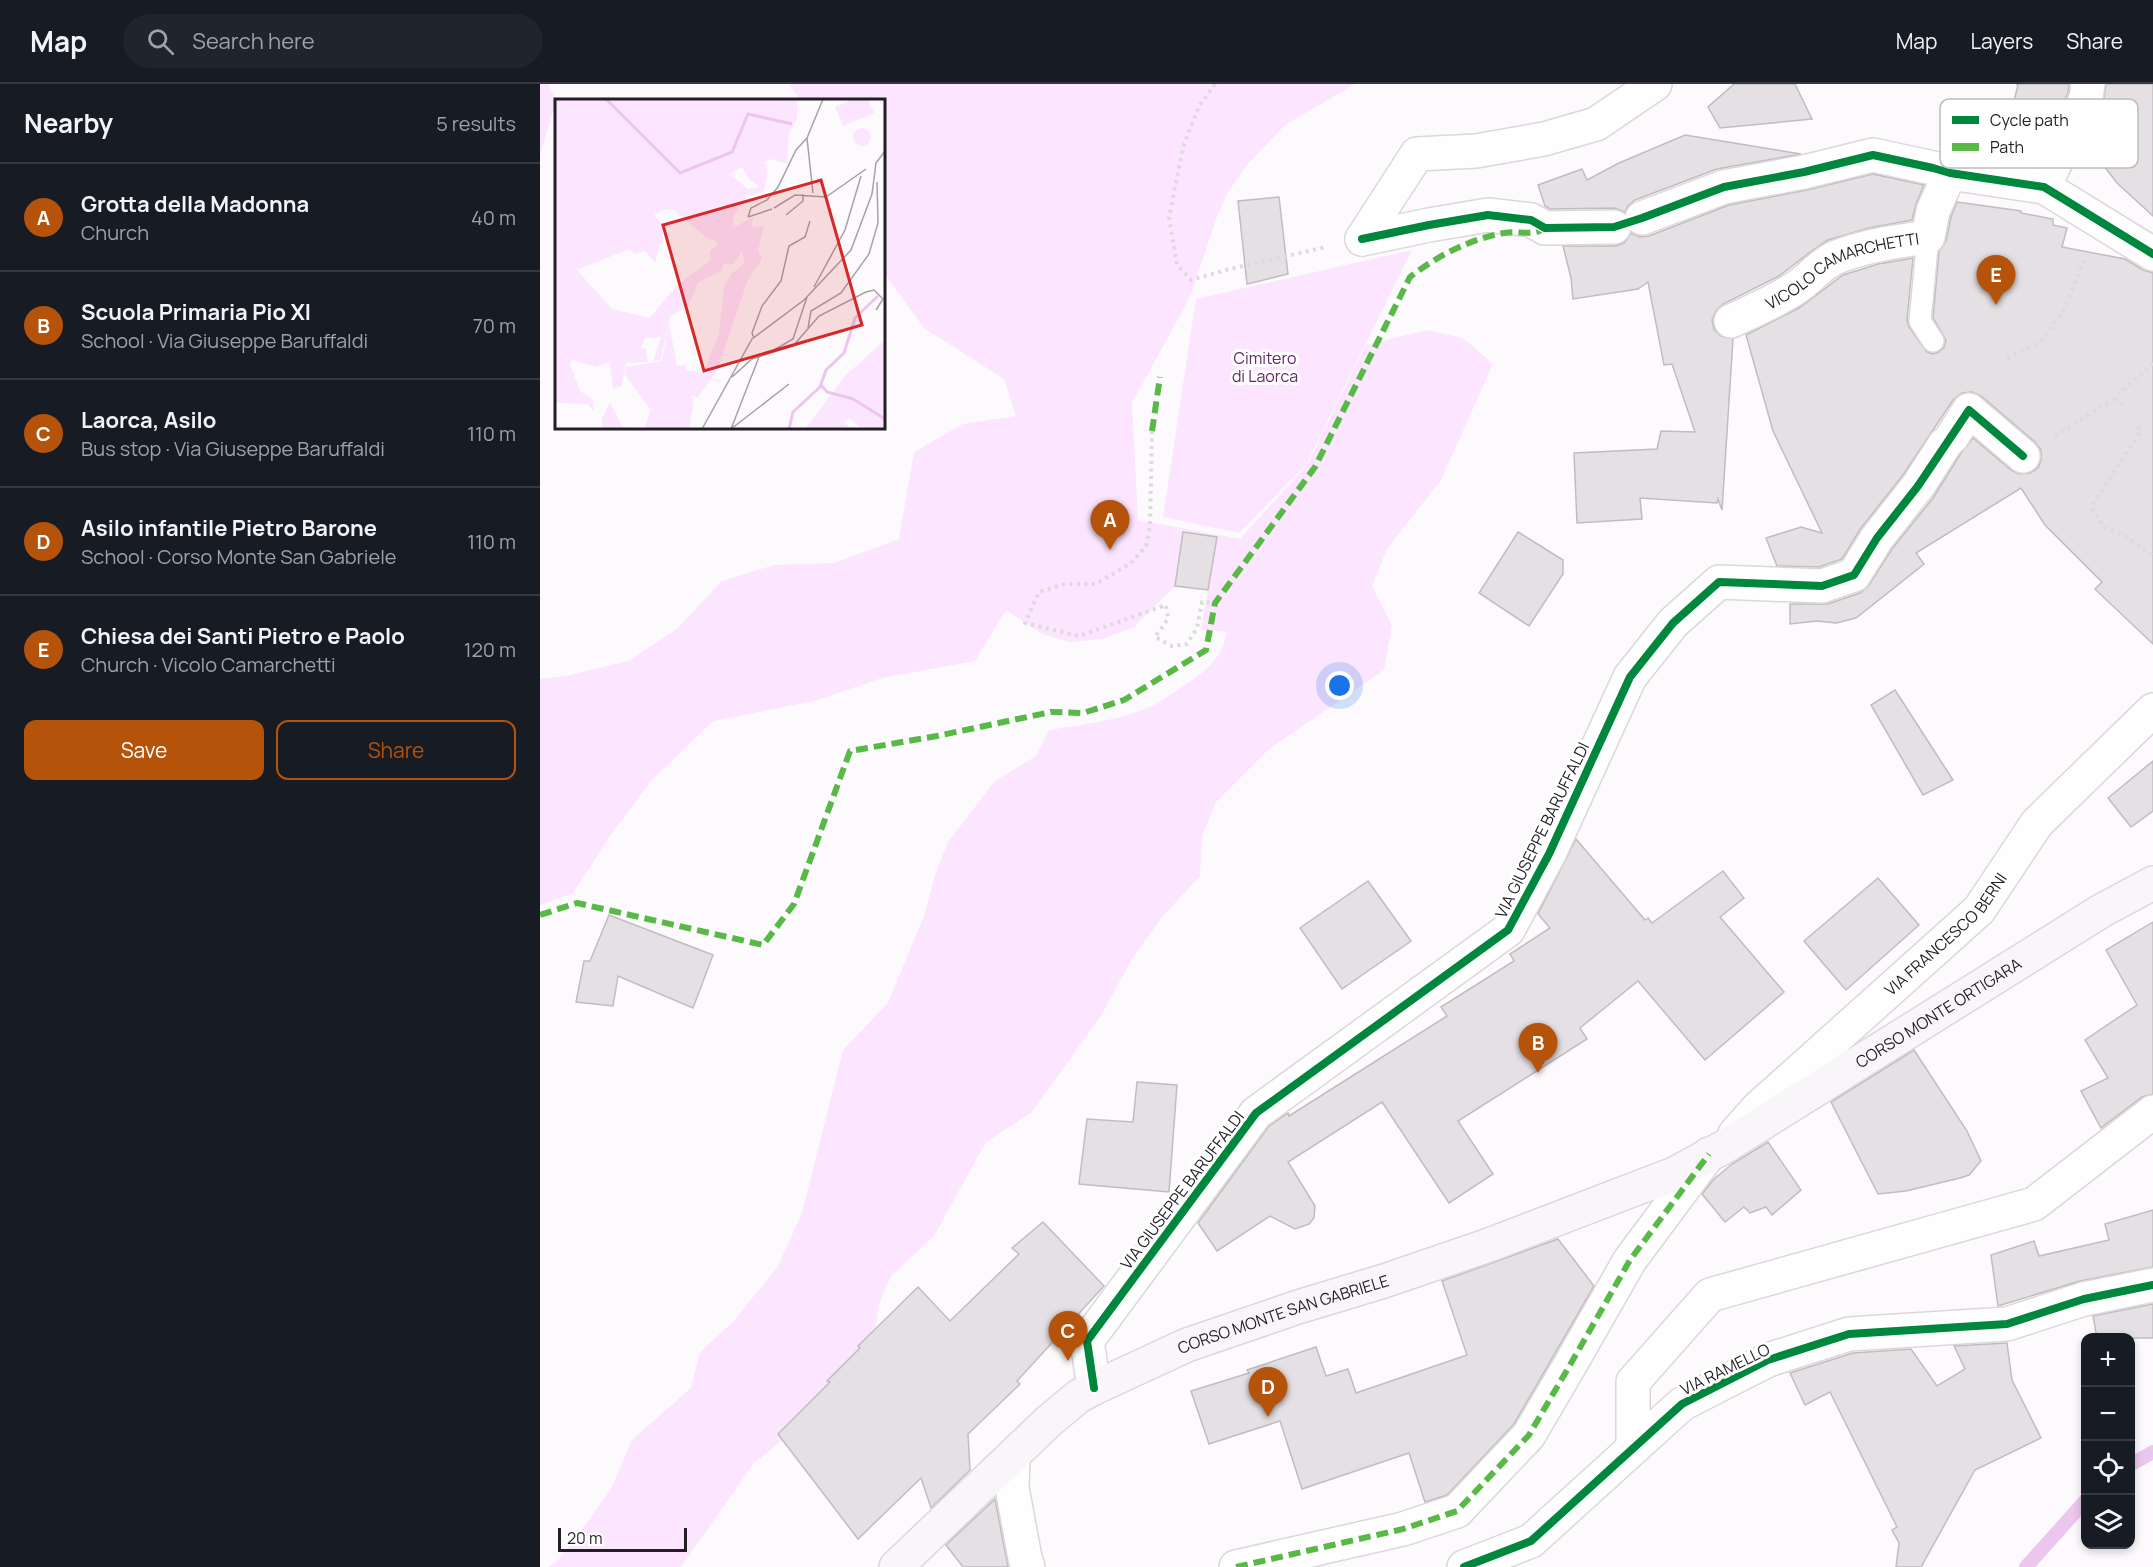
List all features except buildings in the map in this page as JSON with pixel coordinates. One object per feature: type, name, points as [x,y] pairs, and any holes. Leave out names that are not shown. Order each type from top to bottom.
[{"type":"main road","name":"CORSO MONTE ORTIGARA","points":[[1716,1150],[2101,911],[2153,883]]},
{"type":"main road","name":"CORSO MONTE SAN GABRIELE","points":[[896,1567],[1065,1406],[1094,1388],[1187,1345],[1489,1245],[1674,1174],[1716,1150]]},
{"type":"street","points":[[1362,239],[1417,154],[1476,151],[1544,139],[1586,127],[1596,124],[1655,84]]},
{"type":"street","points":[[2086,99],[2088,84]]},
{"type":"street","points":[[1362,239],[1488,215],[1531,220],[1545,228],[1628,222],[1724,187],[1804,172],[1873,155],[1950,173],[2044,187],[2153,254]]},
{"type":"street","points":[[2044,187],[2053,168]]},
{"type":"street","name":"VICOLO CAMARCHETTI","points":[[1731,321],[1774,301],[1798,286],[1822,265],[1840,255],[1888,243],[1928,237],[1933,211],[1950,173]]},
{"type":"street","name":"VIA GIUSEPPE BARUFFALDI","points":[[1094,1388],[1087,1341],[1256,1113],[1508,930],[1549,854],[1630,677],[1673,623],[1719,582],[1822,586],[1854,575],[1877,538],[1918,486],[1956,430],[2023,456]]},
{"type":"street","name":"VIA FRANCESCO BERNI","points":[[1236,1567],[1403,1529],[1456,1511],[1528,1435],[1630,1260],[1716,1150],[1758,1108],[1979,910],[2037,823],[2153,710]]},
{"type":"street","points":[[1633,1448],[1633,1382],[1710,1295],[2034,1204],[2153,1112]]},
{"type":"street","name":"VIA RAMELLO","points":[[1464,1567],[1531,1541],[1683,1404],[1768,1360],[1850,1334],[2007,1324],[2084,1299],[2153,1285]]},
{"type":"street","points":[[1012,1456],[1012,1488],[1024,1558],[1028,1567]]},
{"type":"lane","points":[[1928,237],[1920,321],[1933,341]]},
{"type":"path","points":[[1215,84],[1199,106],[1183,147],[1169,218],[1177,265],[1191,280],[1362,239]]},
{"type":"path","points":[[2007,358],[2041,341],[2063,311],[2089,248],[2094,216]]},
{"type":"path","points":[[2023,456],[2115,398],[2153,363]]},
{"type":"path","points":[[2115,398],[2122,405]]},
{"type":"path","points":[[2138,427],[2141,431],[2091,507],[2105,528],[2125,536],[2153,556]]},
{"type":"path","points":[[1152,431],[1150,527],[1146,546],[1131,563],[1096,584],[1065,584],[1039,592],[1025,622],[1079,636],[1166,605],[1168,620],[1155,638],[1172,646],[1187,644],[1197,628],[1202,602],[1215,603]]},
{"type":"green space","points":[[540,84],[548,84],[555,99],[555,104],[540,156]]},
{"type":"green space","points":[[789,84],[1355,84],[1285,125],[1248,164],[1228,192],[1216,219],[1190,297],[1132,403],[1138,520],[1240,539],[1308,464],[1366,345],[1427,330],[1463,338],[1493,364],[1441,480],[1387,549],[1372,586],[1392,625],[1384,670],[1268,750],[1216,802],[1202,836],[1200,876],[1162,917],[1133,957],[1101,1016],[1032,1112],[986,1142],[934,1236],[891,1276],[879,1304],[875,1329],[828,1381],[830,1382],[778,1434],[783,1440],[754,1463],[681,1567],[548,1567],[559,1559],[611,1489],[632,1440],[691,1388],[700,1352],[733,1322],[778,1266],[802,1213],[843,1050],[888,1003],[924,916],[936,872],[948,842],[995,781],[1036,756],[1049,730],[1132,714],[1158,703],[1207,669],[1221,650],[1227,632],[1201,629],[1217,537],[1183,532],[1175,586],[1134,627],[1102,639],[1070,642],[1042,634],[1006,610],[975,661],[882,678],[814,701],[713,721],[651,781],[612,833],[573,893],[540,905],[540,679],[566,676],[628,661],[677,629],[722,581],[774,565],[834,563],[899,539],[914,452],[963,424],[1016,416],[1004,379],[924,328],[885,274],[885,99],[799,99]]},
{"type":"green space","name":"Cimitero di Laorca","points":[[1412,250],[1306,465],[1239,533],[1163,517],[1196,299]]},
{"type":"waterway","points":[[2135,1462],[2153,1452]]},
{"type":"waterway","points":[[2026,1567],[2081,1506]]},
{"type":"marked path","points":[[540,915],[577,903],[763,945],[794,904],[850,751],[937,736],[1051,712],[1083,713],[1124,700],[1206,650],[1215,603],[1315,467],[1410,277],[1443,255],[1479,239],[1509,232],[1530,233],[1545,228]]},
{"type":"marked path","points":[[1152,431],[1160,377]]},
{"type":"marked path","points":[[1236,1567],[1403,1529],[1457,1511],[1529,1435],[1630,1260],[1709,1154]]},
{"type":"cycle path","points":[[1362,239],[1488,215],[1531,220],[1545,228],[1614,227],[1724,187],[1804,172],[1873,155],[1950,173],[2044,187],[2153,254]]},
{"type":"cycle path","points":[[1094,1388],[1087,1341],[1256,1113],[1508,930],[1549,854],[1630,677],[1673,623],[1719,582],[1822,586],[1854,575],[1877,538],[1918,486],[1969,410],[2023,456]]},
{"type":"cycle path","points":[[1464,1567],[1531,1541],[1682,1404],[1768,1360],[1849,1334],[2007,1324],[2084,1299],[2153,1285]]},
{"type":"place","name":"Chiesa dei Santi Pietro e Paolo","points":[[1996,305]]},
{"type":"place","name":"Grotta della Madonna","points":[[1110,550]]},
{"type":"place","name":"Scuola Primaria Pio XI","points":[[1538,1073]]},
{"type":"place","name":"Laorca, Asilo","points":[[1068,1361]]},
{"type":"place","name":"Asilo infantile Pietro Barone","points":[[1268,1417]]}]
